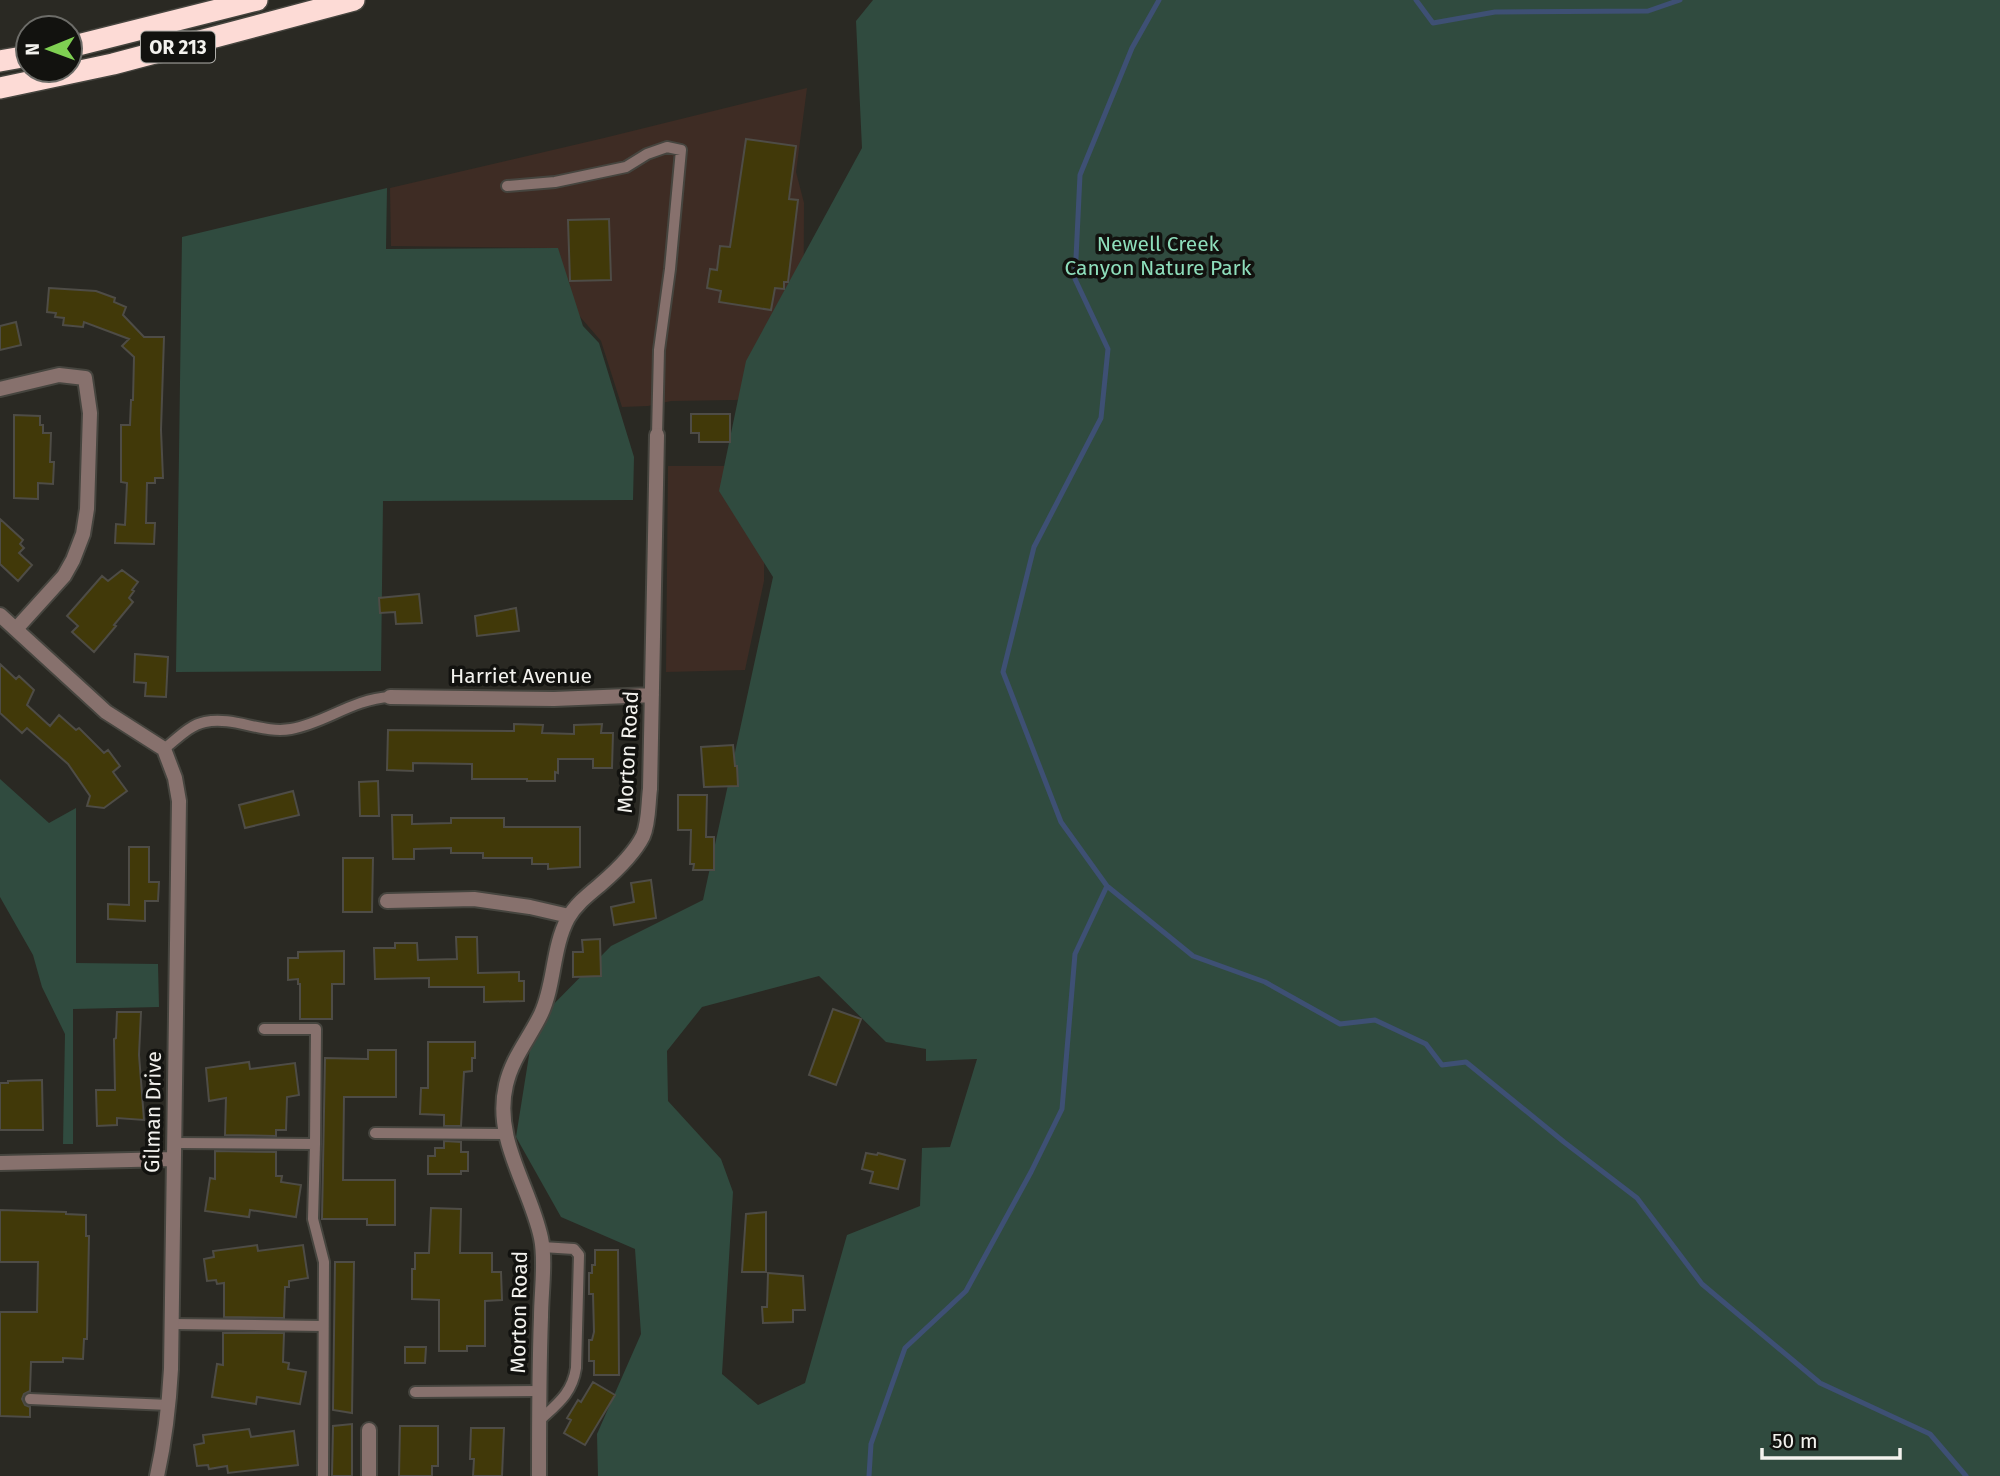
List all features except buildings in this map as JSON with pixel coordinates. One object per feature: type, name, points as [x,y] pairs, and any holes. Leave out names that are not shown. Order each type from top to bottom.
[{"type":"highway","name":"OR 213","points":[[84,43],[257,0]]},
{"type":"highway","name":"OR 213","points":[[0,88],[113,64],[354,0]]},
{"type":"street","points":[[0,389],[59,375],[85,378],[90,413],[87,509],[83,534],[64,576],[16,629]]},
{"type":"street","name":"Morton Road","points":[[539,1476],[542,1247],[532,1206],[515,1168],[505,1134],[505,1088],[517,1055],[546,1001],[559,938],[569,916],[579,902],[625,860],[642,836],[648,811],[653,695],[657,435]]},
{"type":"street","points":[[0,615],[106,712],[164,750]]},
{"type":"street","name":"Harriet Avenue","points":[[390,697],[554,699],[653,695]]},
{"type":"street","name":"Gilman Drive","points":[[157,1476],[169,1405],[172,1324],[178,801],[175,778],[164,750]]},
{"type":"street","points":[[387,901],[474,899],[569,916]]},
{"type":"street","points":[[0,1163],[174,1159]]},
{"type":"street","points":[[369,1430],[369,1476]]},
{"type":"lane","name":"Morton Road","points":[[507,186],[555,182],[626,167],[647,153],[667,147],[681,150],[659,350],[657,435]]},
{"type":"lane","points":[[164,750],[190,728],[205,722],[241,723],[272,731],[293,729],[356,703],[390,697]]},
{"type":"lane","points":[[264,1029],[316,1030],[313,1219],[324,1262],[323,1476]]},
{"type":"lane","points":[[375,1133],[505,1134]]},
{"type":"lane","points":[[174,1143],[314,1144]]},
{"type":"lane","points":[[539,1421],[562,1399],[574,1381],[579,1268],[579,1255],[574,1250],[542,1247]]},
{"type":"lane","points":[[172,1324],[323,1326]]},
{"type":"lane","points":[[415,1392],[539,1391]]},
{"type":"lane","points":[[30,1399],[169,1405]]},
{"type":"shaded area","points":[[807,88],[796,172],[804,203],[803,399],[671,401],[648,406],[622,407],[601,341],[576,312],[550,248],[391,246],[390,188]]},
{"type":"shaded area","points":[[668,466],[765,466],[764,581],[745,670],[666,672]]},
{"type":"green space","name":"Newell Creek Canyon Nature Park","points":[[873,0],[2000,0],[2000,1476],[598,1476],[597,1434],[641,1334],[635,1249],[561,1217],[516,1137],[534,1024],[611,946],[703,900],[773,577],[719,491],[746,361],[862,148],[856,21]],"holes":[[[819,976],[886,1042],[926,1049],[926,1061],[977,1059],[950,1147],[922,1148],[920,1206],[847,1235],[805,1383],[758,1405],[722,1374],[733,1192],[721,1159],[668,1101],[667,1051],[702,1007]]]},
{"type":"green space","points":[[387,188],[386,249],[558,248],[583,326],[599,343],[634,457],[633,500],[383,501],[381,671],[176,672],[182,237]]},
{"type":"green space","points":[[0,779],[49,823],[76,808],[76,963],[158,964],[159,1007],[73,1009],[73,1144],[63,1144],[65,1034],[42,987],[33,955],[0,897]]},
{"type":"waterway","points":[[1159,0],[1132,48],[1080,175],[1075,279],[1108,349],[1101,418],[1034,547],[1003,672],[1061,822],[1107,886],[1193,956],[1265,982],[1340,1024],[1375,1020],[1426,1044],[1442,1065],[1466,1062],[1637,1198],[1702,1284],[1820,1383],[1930,1434],[1966,1476]]},
{"type":"waterway","points":[[1416,0],[1433,23],[1495,12],[1648,11],[1680,0]]},
{"type":"waterway","points":[[869,1476],[871,1444],[905,1348],[966,1291],[1062,1109],[1075,954],[1107,886]]}]
